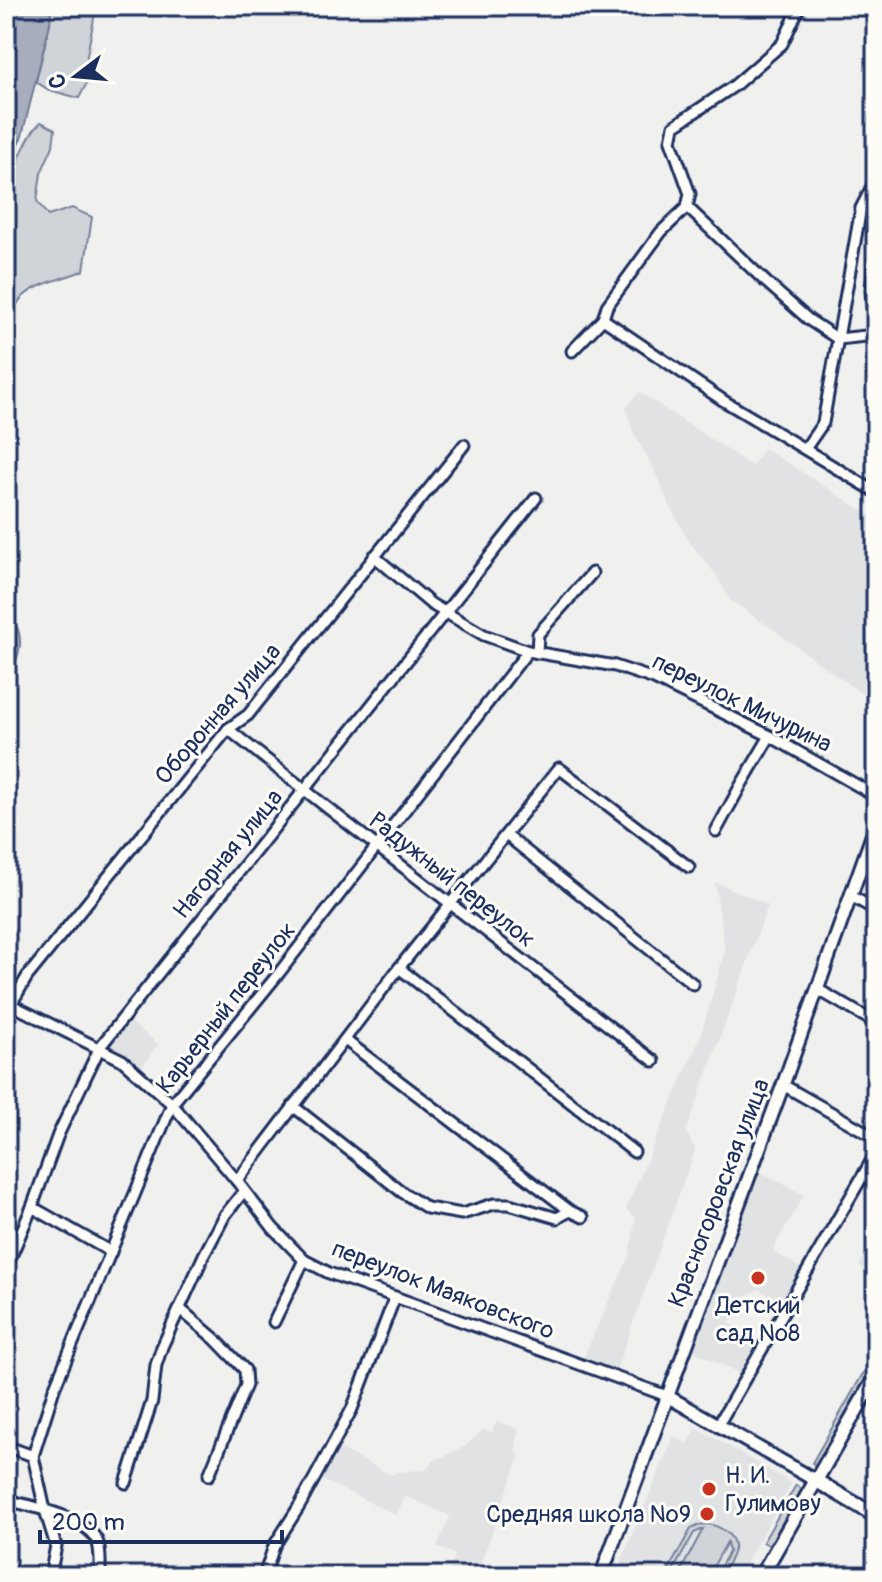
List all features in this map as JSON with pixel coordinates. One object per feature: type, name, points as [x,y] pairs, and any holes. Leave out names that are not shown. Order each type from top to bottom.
[{"type":"main road","points":[[761,1576],[876,1376]]},
{"type":"main road","name":"переулок Маяковского","points":[[815,1480],[876,1516]]},
{"type":"street","points":[[572,351],[603,319],[607,306],[661,232],[687,207],[690,194],[671,141],[674,126],[734,86],[782,44],[800,6]]},
{"type":"street","points":[[805,449],[823,423],[861,208],[876,182]]},
{"type":"street","points":[[687,207],[798,311],[838,339],[875,335]]},
{"type":"street","points":[[876,255],[872,290],[876,343]]},
{"type":"street","points":[[603,319],[724,401],[876,492]]},
{"type":"street","name":"Оборонная улица","points":[[8,1006],[27,977],[228,729],[248,715],[464,445]]},
{"type":"street","name":"Нагорная улица","points":[[6,1268],[58,1135],[100,1047],[536,498]]},
{"type":"street","name":"переулок Мичурина","points":[[374,556],[431,604],[484,635],[532,652],[615,666],[654,679],[770,736],[876,796]]},
{"type":"street","name":"Карьерный переулок","points":[[50,1576],[56,1546],[33,1456],[54,1389],[172,1104],[532,652],[538,634],[592,573]]},
{"type":"street","name":"Радужный переулок","points":[[228,729],[654,1061]]},
{"type":"street","points":[[716,831],[770,736]]},
{"type":"street","points":[[237,1181],[399,968],[559,768],[689,867]]},
{"type":"street","name":"Красногоровская улица","points":[[601,1576],[876,825]]},
{"type":"street","points":[[506,835],[693,984]]},
{"type":"street","points":[[851,896],[876,910]]},
{"type":"street","points":[[399,968],[634,1152]]},
{"type":"street","points":[[817,989],[876,1023]]},
{"type":"street","name":"переулок Маяковского","points":[[8,1006],[122,1060],[172,1104],[273,1228],[304,1260],[329,1273],[667,1396],[815,1480]]},
{"type":"street","points":[[345,1040],[570,1211],[583,1217]]},
{"type":"street","points":[[783,1085],[876,1138]]},
{"type":"street","points":[[293,1106],[402,1192],[427,1208],[462,1214],[494,1204],[509,1204],[557,1218],[570,1211]]},
{"type":"street","points":[[718,1425],[876,1153]]},
{"type":"street","points":[[126,1483],[152,1401],[156,1365],[225,1215],[244,1191]]},
{"type":"street","points":[[32,1207],[111,1252]]},
{"type":"street","points":[[274,1322],[304,1260]]},
{"type":"street","points":[[264,1576],[274,1546],[352,1409],[395,1297]]},
{"type":"street","points":[[180,1309],[245,1370],[246,1385],[209,1475]]},
{"type":"street","points":[[6,1446],[33,1456]]},
{"type":"street","points":[[6,1500],[68,1518],[91,1532],[97,1542],[100,1576]]},
{"type":"shaded area","points":[[51,6],[96,8],[87,55],[89,79],[79,98],[49,90],[36,82]]},
{"type":"shaded area","points":[[41,122],[55,129],[53,146],[41,173],[37,201],[48,216],[72,208],[92,217],[84,270],[41,285],[26,294],[6,322],[6,184]]},
{"type":"shaded area","points":[[639,392],[752,466],[764,448],[876,519],[876,704],[730,600],[717,576],[688,540],[634,434],[626,408]]},
{"type":"shaded area","points":[[715,882],[768,905],[686,1132],[695,1150],[615,1373],[582,1361],[629,1256],[636,1218],[626,1209],[701,1035],[725,950]]},
{"type":"shaded area","points":[[120,1014],[158,1044],[141,1068],[100,1040]]},
{"type":"shaded area","name":"Детский сад №8","points":[[759,1171],[804,1195],[773,1249],[801,1268],[784,1297],[778,1300],[758,1289],[744,1297],[729,1323],[759,1342],[740,1374],[694,1351]]},
{"type":"shaded area","points":[[876,1238],[876,1276],[859,1266]]},
{"type":"shaded area","points":[[873,1356],[876,1363],[817,1466],[812,1463]]},
{"type":"shaded area","points":[[497,1421],[519,1429],[515,1452],[520,1455],[476,1576],[450,1569],[455,1554],[437,1547],[450,1516],[405,1496],[396,1515],[319,1478],[335,1446],[391,1475],[425,1470],[432,1461],[463,1448],[483,1430],[492,1432]]},
{"type":"shaded area","name":"Средняя школа №9","points":[[697,1428],[792,1483],[738,1576],[615,1576],[674,1436],[687,1444]]},
{"type":"shaded area","points":[[796,1485],[802,1489],[770,1546],[763,1542]]},
{"type":"shaded area","points":[[706,1524],[722,1529],[733,1542],[732,1556],[720,1576],[715,1576],[729,1552],[727,1542],[708,1576],[678,1576],[703,1529],[694,1533],[670,1576],[665,1576],[691,1529]]},
{"type":"water","points":[[6,6],[51,6],[50,23],[22,136],[6,170]]},
{"type":"water","points":[[6,614],[18,629],[20,646],[6,679]]},
{"type":"place","name":"Детский сад №8","points":[[758,1278]]},
{"type":"place","name":"Н. И. Гулимову","points":[[709,1489]]},
{"type":"place","name":"Средняя школа №9","points":[[707,1514]]}]
